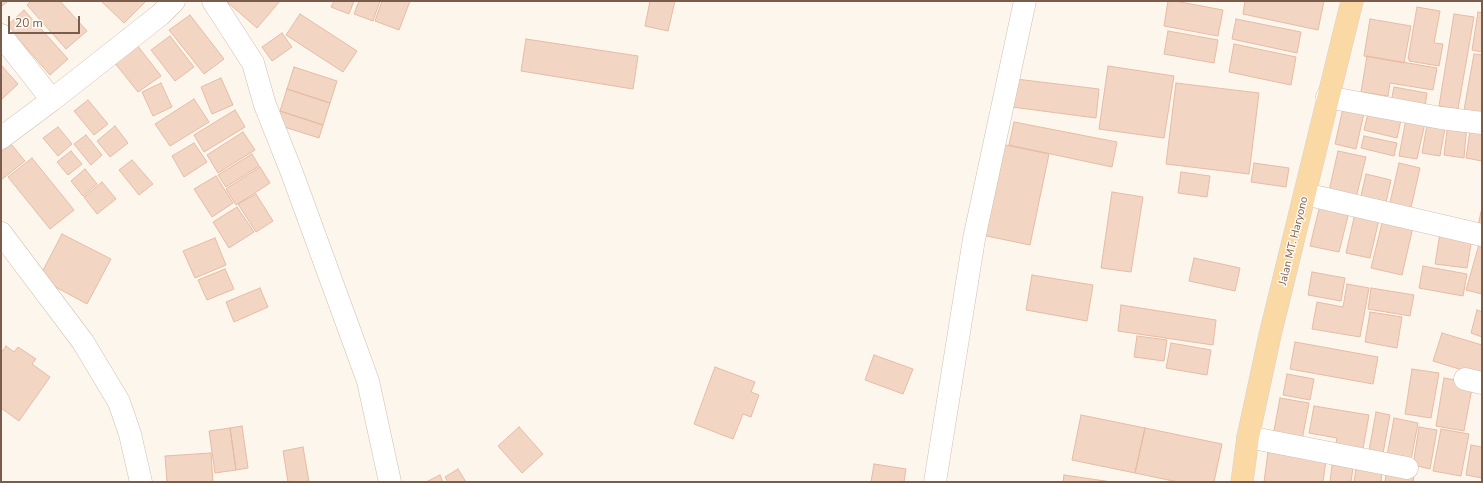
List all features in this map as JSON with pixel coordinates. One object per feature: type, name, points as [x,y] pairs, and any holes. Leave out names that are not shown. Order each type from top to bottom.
[{"type":"main road","name":"Jalan MT. Haryono","points":[[1242,482],[1248,438],[1270,335],[1306,194],[1352,1]]},
{"type":"street","points":[[1,138],[160,15],[174,1]]},
{"type":"street","points":[[212,1],[253,63],[264,105],[292,173],[368,382],[390,482]]},
{"type":"street","points":[[935,482],[974,240],[1025,1]]},
{"type":"street","points":[[1,36],[52,100]]},
{"type":"street","points":[[1328,97],[1441,118],[1482,123]]},
{"type":"street","points":[[1306,194],[1482,235]]},
{"type":"street","points":[[1,233],[83,342],[119,402],[130,434],[141,482]]},
{"type":"street","points":[[1248,438],[1407,468]]},
{"type":"building","points":[[1,1],[8,1],[1,7]]},
{"type":"building","points":[[31,1],[60,1],[87,31],[66,49],[27,5]]},
{"type":"building","points":[[101,1],[146,1],[124,23]]},
{"type":"building","points":[[226,1],[280,1],[257,28]]},
{"type":"building","points":[[334,1],[354,1],[349,14],[331,7]]},
{"type":"building","points":[[359,1],[380,1],[373,21],[354,14]]},
{"type":"building","points":[[382,1],[410,1],[399,30],[375,21]]},
{"type":"building","points":[[650,1],[675,1],[668,31],[645,26]]},
{"type":"building","points":[[1168,1],[1223,10],[1218,36],[1164,26]]},
{"type":"building","points":[[1245,1],[1324,1],[1318,30],[1243,14]]},
{"type":"building","points":[[1417,7],[1440,11],[1434,43],[1443,44],[1439,66],[1409,61],[1410,59],[1408,59]]},
{"type":"building","points":[[24,10],[68,59],[50,75],[7,26]]},
{"type":"building","points":[[1478,12],[1482,13],[1482,52],[1472,50]]},
{"type":"building","points":[[300,14],[357,51],[343,72],[286,35]]},
{"type":"building","points":[[1454,14],[1474,17],[1458,109],[1439,106]]},
{"type":"building","points":[[190,15],[224,59],[204,74],[169,30]]},
{"type":"building","points":[[1236,19],[1301,32],[1297,53],[1232,39]]},
{"type":"building","points":[[1370,19],[1411,26],[1404,63],[1364,56]]},
{"type":"building","points":[[1168,31],[1218,40],[1214,63],[1164,54]]},
{"type":"building","points":[[282,33],[292,47],[272,61],[262,47]]},
{"type":"building","points":[[170,36],[194,67],[175,81],[151,50]]},
{"type":"building","points":[[526,39],[638,56],[633,89],[521,71]]},
{"type":"building","points":[[1234,44],[1296,57],[1291,85],[1229,72]]},
{"type":"building","points":[[137,45],[161,76],[138,92],[114,62]]},
{"type":"building","points":[[1474,54],[1482,55],[1482,113],[1464,110]]},
{"type":"building","points":[[1367,56],[1437,68],[1433,90],[1390,83],[1388,96],[1361,92]]},
{"type":"building","points":[[1,65],[18,84],[1,100]]},
{"type":"building","points":[[1108,66],[1174,76],[1164,138],[1099,129]]},
{"type":"building","points":[[294,67],[337,81],[330,103],[287,89]]},
{"type":"building","points":[[221,78],[233,105],[212,114],[201,87]]},
{"type":"building","points":[[1016,79],[1099,89],[1096,118],[1012,107]]},
{"type":"building","points":[[161,83],[172,107],[153,116],[142,92]]},
{"type":"building","points":[[1176,83],[1259,93],[1249,174],[1166,164]]},
{"type":"building","points":[[1394,87],[1427,93],[1424,113],[1390,107]]},
{"type":"building","points":[[287,89],[330,103],[323,125],[280,111]]},
{"type":"building","points":[[194,99],[209,122],[170,146],[155,124]]},
{"type":"building","points":[[88,100],[108,124],[94,135],[74,111]]},
{"type":"building","points":[[1343,108],[1364,113],[1356,149],[1335,144]]},
{"type":"building","points":[[235,110],[245,127],[204,152],[194,135]]},
{"type":"building","points":[[280,111],[323,125],[319,138],[275,124]]},
{"type":"building","points":[[1368,113],[1401,120],[1397,138],[1364,130]]},
{"type":"building","points":[[1406,119],[1425,123],[1417,159],[1399,156]]},
{"type":"building","points":[[1428,119],[1446,122],[1440,156],[1422,153]]},
{"type":"building","points":[[1014,122],[1117,142],[1112,167],[1009,145]]},
{"type":"building","points":[[1448,122],[1467,124],[1464,158],[1444,155]]},
{"type":"building","points":[[1471,124],[1482,125],[1482,161],[1466,158]]},
{"type":"building","points":[[115,126],[128,143],[110,157],[97,141]]},
{"type":"building","points":[[58,127],[72,144],[58,156],[43,138]]},
{"type":"building","points":[[243,132],[255,150],[218,173],[207,155]]},
{"type":"building","points":[[86,135],[102,155],[91,165],[74,144]]},
{"type":"building","points":[[1364,136],[1397,143],[1394,156],[1361,148]]},
{"type":"building","points":[[194,143],[207,162],[184,177],[172,156]]},
{"type":"building","points":[[11,144],[25,161],[1,180],[1,152]]},
{"type":"building","points":[[1001,144],[1049,154],[1030,245],[982,235]]},
{"type":"building","points":[[71,151],[82,164],[68,175],[57,162]]},
{"type":"building","points":[[1338,151],[1366,157],[1356,198],[1329,191]]},
{"type":"building","points":[[252,154],[259,166],[226,187],[218,175]]},
{"type":"building","points":[[32,158],[74,210],[50,229],[8,177]]},
{"type":"building","points":[[132,160],[153,184],[139,195],[119,170]]},
{"type":"building","points":[[1254,163],[1289,168],[1286,187],[1251,182]]},
{"type":"building","points":[[1399,163],[1420,168],[1410,212],[1389,207]]},
{"type":"building","points":[[260,167],[270,183],[236,205],[226,189]]},
{"type":"building","points":[[85,169],[97,184],[83,196],[71,181]]},
{"type":"building","points":[[1181,172],[1210,176],[1207,197],[1178,193]]},
{"type":"building","points":[[1366,174],[1391,180],[1386,202],[1361,196]]},
{"type":"building","points":[[216,176],[233,203],[212,217],[194,189]]},
{"type":"building","points":[[102,182],[116,199],[97,214],[84,197]]},
{"type":"building","points":[[1112,192],[1143,197],[1131,272],[1101,268]]},
{"type":"building","points":[[256,194],[273,221],[256,232],[238,204]]},
{"type":"building","points":[[1320,205],[1349,212],[1339,252],[1310,246]]},
{"type":"building","points":[[237,207],[254,232],[229,248],[213,222]]},
{"type":"building","points":[[1482,207],[1482,232],[1477,231]]},
{"type":"building","points":[[1356,209],[1380,215],[1370,258],[1346,253]]},
{"type":"building","points":[[1383,219],[1413,227],[1402,275],[1371,268]]},
{"type":"building","points":[[1440,233],[1472,238],[1467,268],[1435,264]]},
{"type":"building","points":[[62,234],[111,259],[87,304],[39,278]]},
{"type":"building","points":[[215,238],[226,265],[195,278],[183,251]]},
{"type":"building","points":[[1480,241],[1482,242],[1482,294],[1466,290]]},
{"type":"building","points":[[1194,258],[1240,268],[1235,291],[1189,281]]},
{"type":"building","points":[[1423,266],[1467,274],[1463,296],[1419,288]]},
{"type":"building","points":[[225,269],[234,289],[207,300],[198,280]]},
{"type":"building","points":[[1312,272],[1345,278],[1341,301],[1308,295]]},
{"type":"building","points":[[1032,275],[1093,285],[1087,321],[1026,310]]},
{"type":"building","points":[[1347,284],[1369,288],[1360,337],[1312,329],[1317,302],[1343,307]]},
{"type":"building","points":[[260,288],[268,307],[234,322],[226,302]]},
{"type":"building","points":[[1371,288],[1414,295],[1410,316],[1368,309]]},
{"type":"building","points":[[1121,305],[1216,320],[1213,345],[1118,331]]},
{"type":"building","points":[[1477,310],[1482,312],[1482,337],[1471,333]]},
{"type":"building","points":[[1370,312],[1402,317],[1397,348],[1365,342]]},
{"type":"building","points":[[1442,333],[1482,345],[1482,376],[1433,361]]},
{"type":"building","points":[[1137,336],[1167,340],[1164,361],[1134,357]]},
{"type":"building","points":[[1295,342],[1378,357],[1373,384],[1290,369]]},
{"type":"building","points":[[1171,343],[1211,350],[1207,375],[1166,368]]},
{"type":"building","points":[[6,346],[14,352],[18,347],[36,359],[32,364],[50,377],[19,421],[1,408],[1,353]]},
{"type":"building","points":[[874,355],[913,369],[903,394],[865,380]]},
{"type":"building","points":[[715,367],[755,382],[751,392],[759,395],[751,417],[743,414],[733,439],[694,424]]},
{"type":"building","points":[[1412,369],[1439,373],[1431,418],[1405,414]]},
{"type":"building","points":[[1287,374],[1314,379],[1310,400],[1283,395]]},
{"type":"building","points":[[1444,378],[1473,383],[1464,431],[1436,426]]},
{"type":"building","points":[[1280,398],[1309,403],[1302,440],[1273,436]]},
{"type":"building","points":[[1314,406],[1369,415],[1362,454],[1335,449],[1337,438],[1309,433]]},
{"type":"building","points":[[1376,412],[1390,415],[1382,459],[1368,456]]},
{"type":"building","points":[[1081,415],[1145,428],[1135,473],[1072,460]]},
{"type":"building","points":[[1394,418],[1418,423],[1411,460],[1387,456]]},
{"type":"building","points":[[242,426],[248,468],[236,470],[230,428]]},
{"type":"building","points":[[519,427],[543,454],[522,473],[498,446]]},
{"type":"building","points":[[1419,427],[1437,430],[1430,469],[1413,465]]},
{"type":"building","points":[[230,428],[236,470],[215,473],[209,431]]},
{"type":"building","points":[[1145,428],[1222,444],[1214,482],[1178,482],[1135,473]]},
{"type":"building","points":[[1441,429],[1469,434],[1461,476],[1433,471]]},
{"type":"building","points":[[1471,445],[1482,447],[1482,478],[1466,475]]},
{"type":"building","points":[[303,447],[309,482],[288,482],[283,451]]},
{"type":"building","points":[[1268,452],[1326,460],[1323,482],[1264,482]]},
{"type":"building","points":[[211,453],[213,482],[167,482],[165,456]]},
{"type":"building","points":[[874,464],[906,469],[904,482],[871,482]]},
{"type":"building","points":[[1332,465],[1353,468],[1351,482],[1330,482]]},
{"type":"building","points":[[1356,468],[1382,472],[1381,482],[1354,482]]},
{"type":"building","points":[[458,469],[466,482],[448,482],[445,477]]},
{"type":"building","points":[[1386,473],[1414,476],[1413,482],[1385,482]]},
{"type":"building","points":[[440,475],[443,482],[426,482]]},
{"type":"building","points":[[1064,475],[1112,482],[1063,482]]}]
